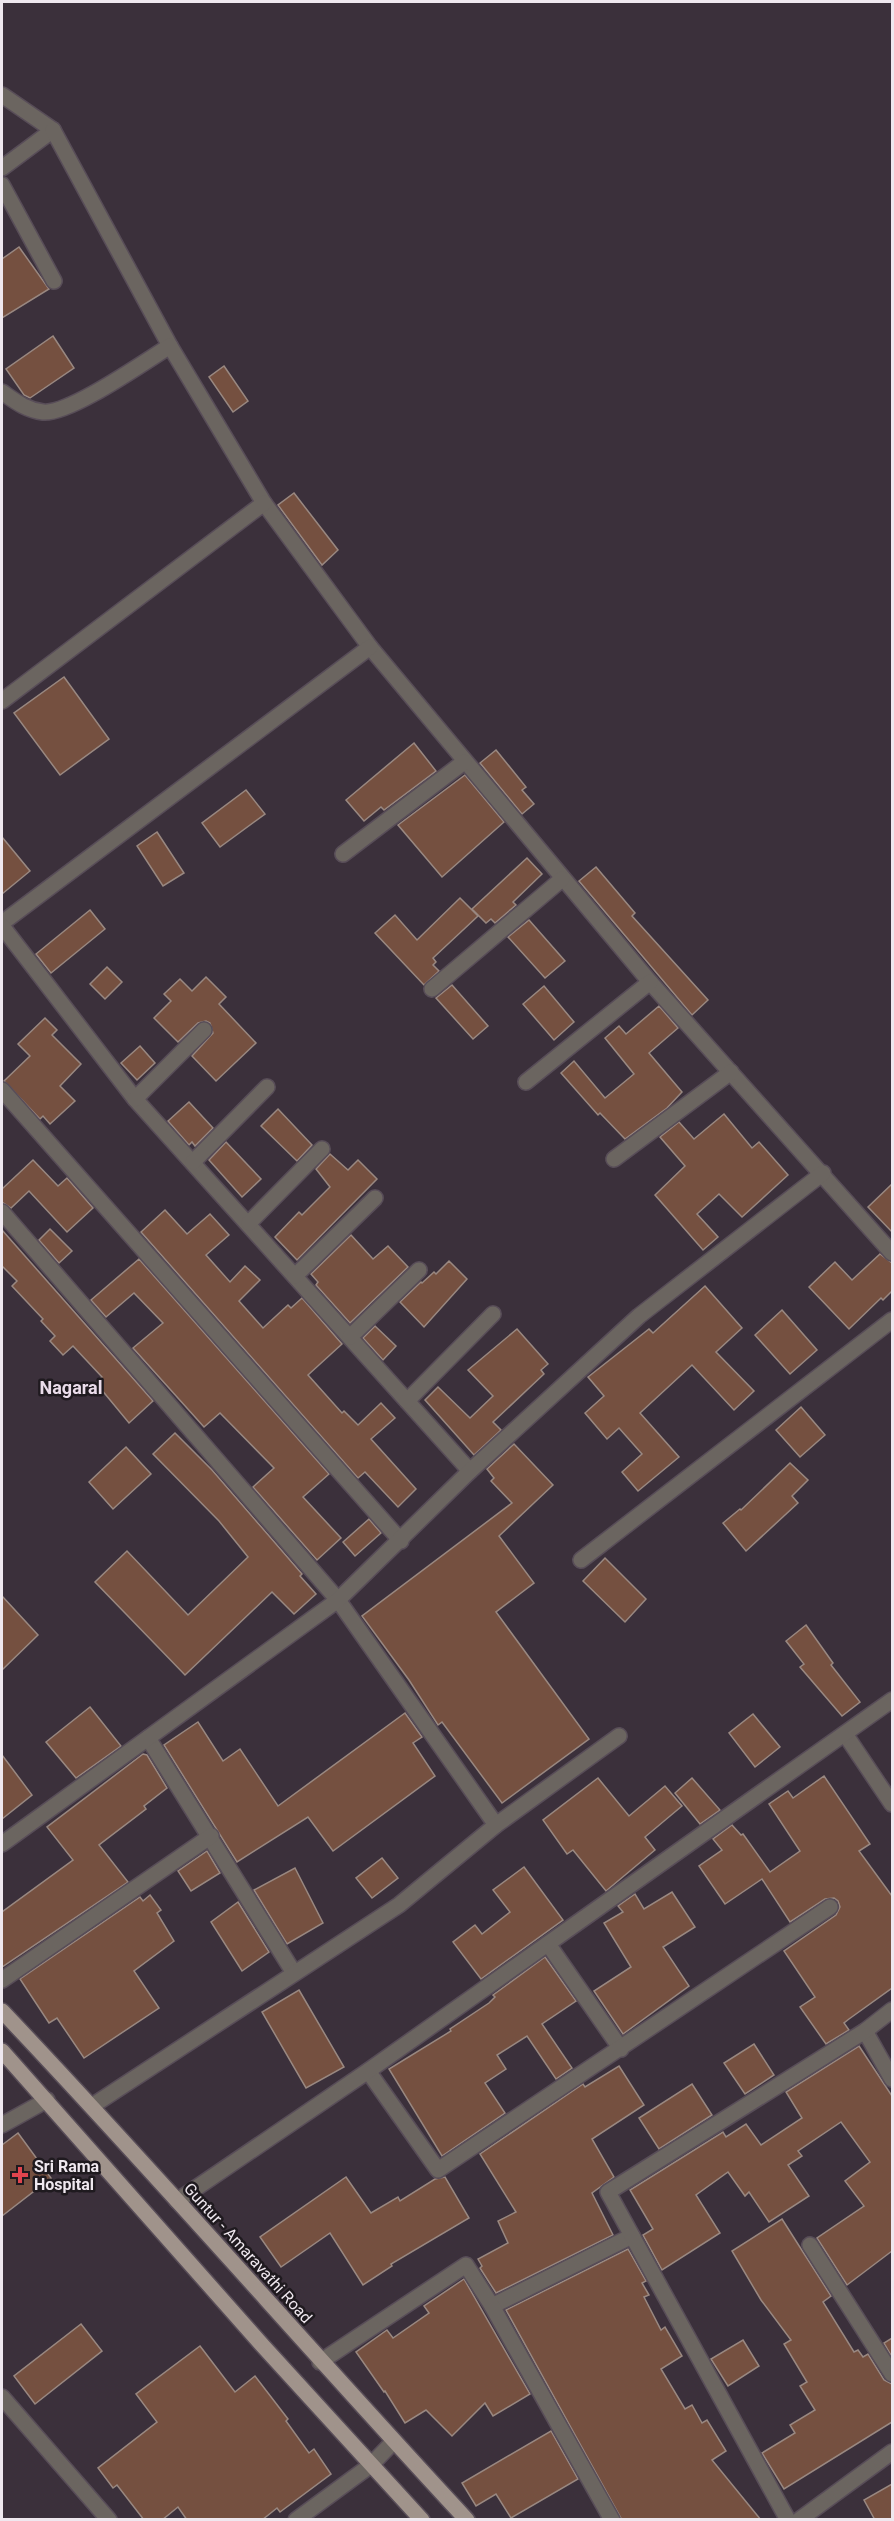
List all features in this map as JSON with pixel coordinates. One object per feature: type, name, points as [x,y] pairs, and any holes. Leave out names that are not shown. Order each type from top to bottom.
[{"type":"main road","name":"Guntur - Amaravathi Road","points":[[2,2011],[92,2106],[320,2361],[467,2520]]},
{"type":"main road","points":[[2,2051],[262,2346],[422,2520]]},
{"type":"street","points":[[2,95],[53,129],[170,346],[264,503],[370,647],[650,982],[823,1173],[892,1253]]},
{"type":"street","points":[[2,168],[53,129]]},
{"type":"street","points":[[2,185],[54,281]]},
{"type":"street","points":[[2,392],[26,409],[45,413],[65,409],[170,346]]},
{"type":"street","points":[[2,701],[264,503]]},
{"type":"street","points":[[370,647],[2,925],[135,1099],[470,1472]]},
{"type":"street","points":[[343,854],[464,762]]},
{"type":"street","points":[[432,989],[562,879]]},
{"type":"street","points":[[526,1082],[650,982]]},
{"type":"street","points":[[135,1099],[204,1030]]},
{"type":"street","points":[[614,1159],[731,1072]]},
{"type":"street","points":[[193,1162],[267,1087]]},
{"type":"street","points":[[2,1090],[401,1540]]},
{"type":"street","points":[[249,1224],[322,1149]]},
{"type":"street","points":[[2,1844],[338,1600],[470,1472],[639,1316],[823,1173]]},
{"type":"street","points":[[295,1276],[375,1198]]},
{"type":"street","points":[[2,1212],[338,1600],[496,1825]]},
{"type":"street","points":[[350,1337],[419,1270]]},
{"type":"street","points":[[407,1401],[493,1314]]},
{"type":"street","points":[[581,1560],[892,1320]]},
{"type":"street","points":[[177,2201],[368,2071],[892,1700]]},
{"type":"street","points":[[845,1734],[892,1804]]},
{"type":"street","points":[[92,2106],[399,1905],[496,1825],[619,1736]]},
{"type":"street","points":[[148,1738],[294,1973]]},
{"type":"street","points":[[2,1980],[211,1836]]},
{"type":"street","points":[[368,2071],[438,2170],[830,1907]]},
{"type":"street","points":[[548,1944],[621,2049]]},
{"type":"street","points":[[788,2520],[608,2192],[865,2031],[892,2010]]},
{"type":"street","points":[[865,2031],[892,2079]]},
{"type":"street","points":[[2,2125],[47,2100]]},
{"type":"street","points":[[492,2306],[632,2236]]},
{"type":"street","points":[[810,2245],[892,2374]]},
{"type":"street","points":[[320,2361],[466,2265],[492,2306],[612,2520]]},
{"type":"street","points":[[2,2397],[109,2520]]},
{"type":"street","points":[[296,2520],[371,2465],[393,2441]]},
{"type":"street","points":[[799,2520],[892,2452]]},
{"type":"building","points":[[19,247],[49,289],[2,318],[2,259]]},
{"type":"building","points":[[53,336],[74,368],[30,398],[24,395],[6,369]]},
{"type":"building","points":[[224,366],[248,401],[233,412],[209,377]]},
{"type":"building","points":[[294,493],[338,550],[322,565],[278,505]]},
{"type":"building","points":[[64,677],[109,739],[60,775],[14,713]]},
{"type":"building","points":[[414,743],[436,771],[384,810],[381,807],[364,821],[346,800]]},
{"type":"building","points":[[496,750],[526,787],[522,790],[534,804],[522,814],[480,763]]},
{"type":"building","points":[[465,775],[504,822],[442,877],[398,825]]},
{"type":"building","points":[[246,790],[265,814],[220,847],[202,823]]},
{"type":"building","points":[[157,832],[184,873],[163,886],[137,846]]},
{"type":"building","points":[[2,837],[30,871],[2,894]]},
{"type":"building","points":[[527,858],[542,874],[513,902],[516,905],[495,923],[491,919],[486,923],[472,909]]},
{"type":"building","points":[[596,867],[635,913],[632,916],[708,1000],[692,1015],[579,881]]},
{"type":"building","points":[[460,898],[478,916],[433,958],[436,962],[433,965],[439,971],[424,985],[375,933],[395,915],[417,940]]},
{"type":"building","points":[[90,910],[105,929],[51,973],[36,954]]},
{"type":"building","points":[[529,920],[565,961],[545,978],[508,937]]},
{"type":"building","points":[[107,967],[122,982],[105,999],[90,984]]},
{"type":"building","points":[[206,977],[226,997],[219,1004],[256,1043],[216,1081],[192,1056],[213,1033],[210,1023],[206,1021],[198,1023],[178,1042],[154,1018],[171,1001],[164,994],[180,979],[192,991]]},
{"type":"building","points":[[452,985],[488,1026],[473,1039],[436,998]]},
{"type":"building","points":[[544,986],[574,1022],[554,1040],[523,1004]]},
{"type":"building","points":[[659,1006],[678,1028],[649,1053],[682,1092],[667,1108],[625,1139],[600,1113],[598,1115],[561,1073],[574,1061],[605,1098],[634,1074],[605,1038],[619,1026],[626,1034]]},
{"type":"building","points":[[45,1018],[57,1030],[52,1035],[81,1064],[60,1086],[75,1101],[50,1124],[43,1116],[40,1119],[4,1081],[30,1056],[18,1044]]},
{"type":"building","points":[[140,1046],[155,1063],[137,1080],[121,1063]]},
{"type":"building","points":[[189,1102],[213,1128],[195,1146],[192,1142],[189,1145],[168,1121]]},
{"type":"building","points":[[278,1109],[312,1145],[297,1161],[261,1126]]},
{"type":"building","points":[[724,1114],[752,1148],[759,1142],[788,1175],[742,1217],[719,1194],[697,1214],[718,1237],[703,1250],[655,1195],[685,1166],[660,1137],[679,1122],[694,1139]]},
{"type":"building","points":[[226,1142],[261,1179],[242,1197],[209,1160]]},
{"type":"building","points":[[330,1154],[348,1170],[358,1160],[377,1179],[297,1260],[275,1237],[299,1212],[302,1215],[330,1187],[316,1169]]},
{"type":"building","points":[[33,1160],[58,1186],[67,1178],[93,1208],[67,1232],[29,1191],[11,1208],[2,1202],[2,1189]]},
{"type":"building","points":[[892,1184],[892,1232],[868,1207]]},
{"type":"building","points":[[165,1210],[187,1234],[210,1214],[229,1235],[206,1255],[230,1282],[245,1266],[260,1280],[239,1301],[263,1328],[288,1305],[291,1308],[302,1298],[342,1344],[308,1375],[342,1413],[344,1411],[358,1425],[381,1403],[395,1418],[371,1439],[416,1489],[398,1507],[365,1472],[358,1478],[141,1232]]},
{"type":"building","points":[[50,1229],[72,1251],[59,1263],[39,1240]]},
{"type":"building","points":[[2,1230],[153,1401],[129,1423],[96,1383],[102,1377],[73,1346],[63,1355],[50,1341],[55,1336],[41,1321],[43,1319],[12,1286],[17,1281],[2,1266]]},
{"type":"building","points":[[351,1235],[373,1259],[388,1246],[408,1267],[350,1323],[316,1285],[318,1282],[311,1274]]},
{"type":"building","points":[[880,1254],[892,1263],[892,1291],[883,1300],[881,1298],[849,1329],[809,1287],[835,1262],[852,1280]]},
{"type":"building","points":[[139,1259],[329,1474],[303,1497],[341,1538],[317,1560],[253,1487],[274,1468],[220,1413],[204,1427],[133,1348],[163,1323],[134,1293],[106,1317],[91,1300]]},
{"type":"building","points":[[449,1261],[467,1279],[424,1327],[400,1302],[421,1282],[434,1272],[436,1274]]},
{"type":"building","points":[[705,1286],[742,1328],[716,1352],[754,1391],[734,1410],[692,1365],[640,1413],[679,1457],[638,1491],[622,1472],[642,1454],[619,1428],[607,1439],[585,1413],[604,1396],[588,1377],[649,1329],[653,1333]]},
{"type":"building","points":[[782,1310],[817,1350],[790,1374],[755,1335]]},
{"type":"building","points":[[375,1326],[396,1346],[383,1360],[363,1338]]},
{"type":"building","points":[[517,1329],[548,1364],[541,1370],[544,1374],[493,1422],[501,1430],[474,1455],[425,1400],[438,1387],[470,1418],[493,1396],[468,1370]]},
{"type":"building","points":[[801,1407],[825,1435],[800,1457],[776,1430]]},
{"type":"building","points":[[175,1433],[212,1470],[302,1574],[300,1576],[316,1594],[294,1614],[272,1592],[185,1675],[95,1582],[127,1551],[188,1615],[248,1557],[219,1521],[153,1454]]},
{"type":"building","points":[[514,1444],[553,1485],[499,1536],[534,1583],[496,1612],[589,1739],[502,1803],[442,1722],[438,1725],[409,1680],[362,1616],[512,1503],[491,1481],[494,1478],[487,1469]]},
{"type":"building","points":[[126,1447],[151,1474],[113,1509],[89,1482]]},
{"type":"building","points":[[790,1463],[808,1480],[792,1496],[798,1503],[746,1551],[723,1523],[741,1510]]},
{"type":"building","points":[[369,1519],[381,1533],[355,1556],[343,1542]]},
{"type":"building","points":[[605,1558],[646,1599],[625,1622],[583,1581]]},
{"type":"building","points":[[2,1596],[38,1635],[2,1670]]},
{"type":"building","points":[[806,1625],[833,1663],[831,1665],[860,1702],[842,1716],[800,1667],[804,1664],[786,1641]]},
{"type":"building","points":[[90,1707],[121,1746],[76,1778],[46,1742]]},
{"type":"building","points":[[405,1713],[422,1737],[413,1743],[435,1776],[333,1851],[308,1817],[237,1862],[164,1745],[198,1722],[223,1761],[240,1749],[278,1806]]},
{"type":"building","points":[[753,1714],[780,1747],[755,1767],[729,1733]]},
{"type":"building","points":[[143,1754],[147,1755],[167,1788],[144,1806],[146,1809],[99,1845],[128,1882],[2,1967],[2,1912],[73,1860],[47,1827]]},
{"type":"building","points":[[2,1755],[32,1795],[2,1819]]},
{"type":"building","points":[[824,1776],[870,1844],[859,1851],[892,1896],[892,1988],[844,2023],[849,2030],[826,2044],[800,2007],[815,1997],[784,1951],[836,1915],[840,1907],[838,1901],[834,1898],[825,1899],[790,1922],[762,1879],[725,1904],[699,1866],[722,1850],[713,1839],[732,1825],[741,1835],[743,1834],[770,1872],[800,1851],[769,1804],[788,1791],[793,1798]]},
{"type":"building","points":[[598,1778],[629,1816],[665,1786],[682,1806],[645,1837],[655,1850],[606,1891],[573,1850],[567,1854],[543,1820]]},
{"type":"building","points":[[692,1778],[720,1810],[700,1824],[675,1793]]},
{"type":"building","points":[[207,1851],[220,1873],[191,1891],[178,1871]]},
{"type":"building","points":[[382,1858],[398,1878],[372,1898],[356,1878]]},
{"type":"building","points":[[524,1867],[563,1920],[481,1979],[453,1942],[475,1925],[482,1934],[510,1912],[493,1890]]},
{"type":"building","points":[[295,1868],[323,1923],[287,1944],[254,1890]]},
{"type":"building","points":[[672,1892],[695,1927],[663,1947],[689,1986],[623,2034],[594,1991],[631,1967],[604,1923],[623,1912],[618,1906],[635,1894],[644,1909]]},
{"type":"building","points":[[150,1895],[161,1910],[157,1913],[174,1941],[134,1971],[159,2008],[84,2058],[57,2018],[49,2023],[20,1979],[140,1897],[143,1901]]},
{"type":"building","points":[[238,1902],[269,1952],[242,1971],[211,1922]]},
{"type":"building","points":[[545,1957],[576,2001],[542,2024],[572,2068],[556,2079],[527,2036],[497,2055],[506,2069],[485,2083],[505,2113],[442,2156],[389,2069],[451,2031],[450,2029],[489,2003],[495,1997],[493,1995]]},
{"type":"building","points":[[299,1990],[344,2067],[306,2088],[262,2012]]},
{"type":"building","points":[[754,2044],[774,2075],[745,2094],[724,2063]]},
{"type":"building","points":[[859,2046],[892,2096],[892,2251],[847,2285],[817,2238],[864,2206],[845,2181],[870,2162],[841,2122],[798,2151],[802,2156],[788,2165],[809,2196],[769,2222],[749,2192],[745,2196],[728,2172],[696,2195],[720,2233],[662,2270],[643,2235],[653,2229],[630,2190],[723,2132],[726,2137],[746,2124],[761,2145],[802,2118],[786,2092]]},
{"type":"building","points":[[619,2066],[644,2105],[592,2139],[614,2177],[592,2193],[613,2235],[496,2293],[480,2268],[482,2266],[478,2259],[508,2243],[498,2221],[516,2212],[480,2154],[583,2084],[585,2087]]},
{"type":"building","points":[[692,2084],[712,2115],[659,2149],[639,2118]]},
{"type":"building","points":[[18,2133],[51,2178],[2,2216],[2,2145]]},
{"type":"building","points":[[346,2177],[371,2213],[398,2197],[400,2201],[435,2179],[445,2177],[469,2218],[391,2264],[392,2266],[363,2285],[330,2233],[281,2267],[260,2237]]},
{"type":"building","points":[[782,2219],[831,2296],[823,2302],[854,2352],[858,2350],[863,2357],[868,2354],[884,2380],[892,2384],[892,2422],[784,2489],[762,2453],[795,2433],[790,2425],[815,2410],[800,2386],[807,2382],[784,2344],[791,2340],[761,2300],[732,2251]]},
{"type":"building","points":[[628,2249],[646,2281],[642,2283],[649,2295],[644,2297],[661,2330],[665,2327],[682,2356],[661,2369],[685,2409],[692,2405],[702,2423],[707,2420],[726,2451],[712,2460],[761,2520],[622,2520],[506,2310]]},
{"type":"building","points":[[464,2279],[530,2394],[493,2416],[485,2403],[452,2436],[426,2410],[405,2423],[356,2352],[387,2330],[393,2338],[429,2313],[424,2306]]},
{"type":"building","points":[[81,2324],[102,2351],[35,2404],[14,2376]]},
{"type":"building","points":[[892,2338],[892,2357],[884,2343]]},
{"type":"building","points":[[743,2340],[759,2366],[728,2386],[711,2359]]},
{"type":"building","points":[[200,2346],[235,2392],[255,2376],[288,2419],[286,2421],[309,2453],[314,2449],[331,2474],[280,2512],[277,2508],[262,2520],[187,2520],[178,2507],[162,2520],[144,2520],[117,2485],[113,2488],[98,2468],[157,2422],[136,2394]]},
{"type":"building","points":[[551,2431],[578,2479],[511,2518],[496,2494],[476,2506],[462,2483]]},
{"type":"building","points":[[892,2484],[892,2520],[875,2520],[864,2500]]},
{"type":"place","name":"Sri Rama Hospital","points":[[20,2175]]},
{"type":"district","name":"Nagaral","points":[[71,1387]]}]
